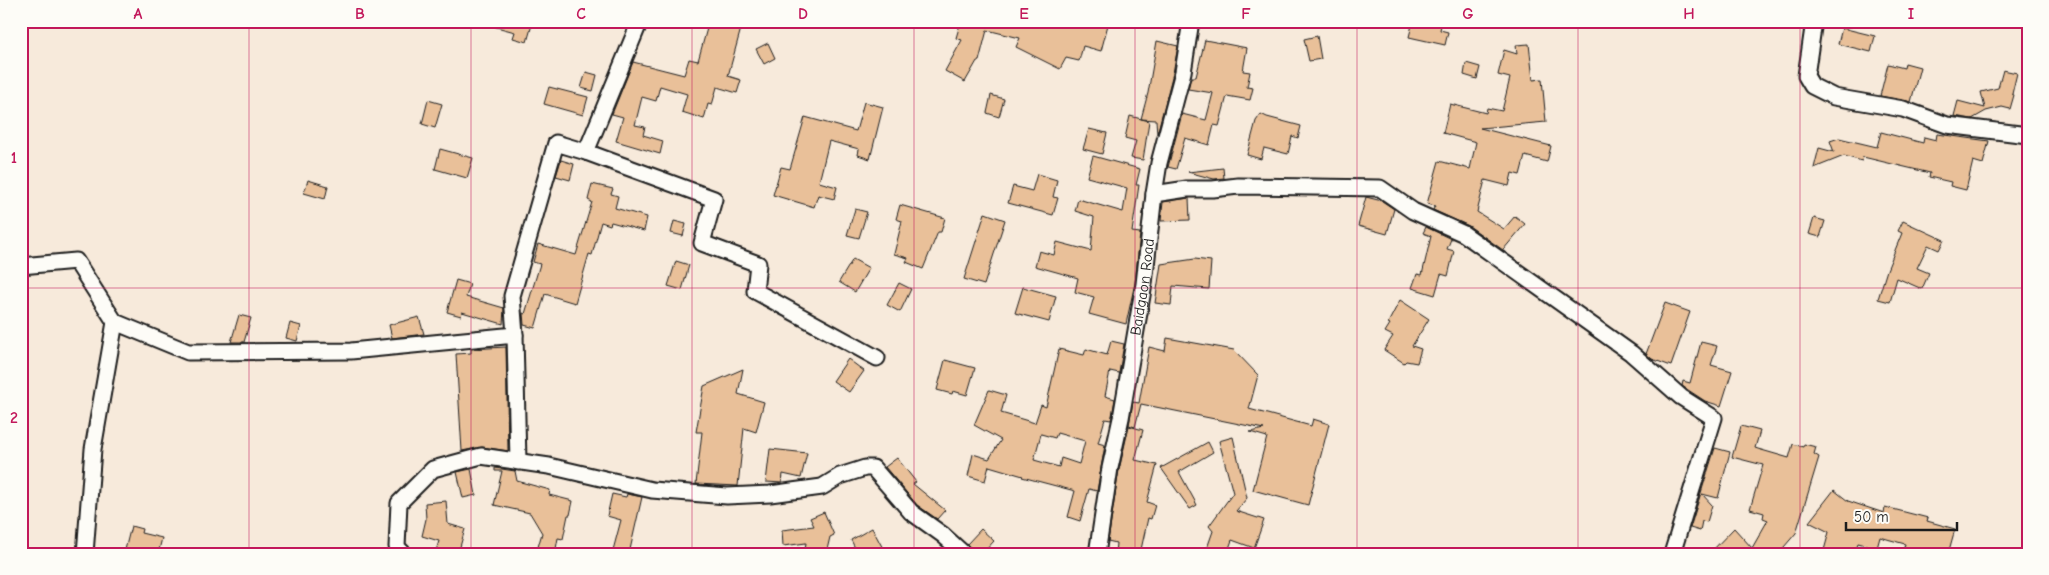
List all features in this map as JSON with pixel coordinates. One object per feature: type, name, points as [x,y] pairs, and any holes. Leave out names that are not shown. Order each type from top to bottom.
[{"type":"street","points":[[586,152],[640,21]]},
{"type":"street","name":"Baidgaon Road","points":[[1096,554],[1144,284],[1159,163],[1183,72],[1191,21]]},
{"type":"street","points":[[1814,21],[1806,76],[1812,86],[1834,97],[1903,109],[1947,125],[2028,135]]},
{"type":"street","points":[[518,462],[516,335],[512,296],[556,143],[586,152],[714,199],[702,243],[758,264],[755,292],[877,358]]},
{"type":"street","points":[[1154,194],[1187,189],[1213,189],[1238,186],[1380,188],[1413,211],[1464,234],[1631,353],[1681,397],[1714,418],[1672,554]]},
{"type":"street","points":[[21,266],[76,261],[115,322],[188,352],[351,352],[516,335]]},
{"type":"street","points":[[85,554],[93,449],[115,322]]},
{"type":"street","points":[[404,554],[397,547],[399,503],[433,469],[481,456],[549,466],[652,490],[727,496],[770,494],[822,488],[840,476],[865,468],[873,468],[911,512],[964,554]]},
{"type":"building","points":[[489,21],[533,21],[527,42],[513,38],[515,32],[489,25]]},
{"type":"building","points":[[709,21],[743,21],[728,76],[741,80],[737,93],[717,87],[712,105],[708,104],[704,119],[682,112],[687,94],[660,86],[656,101],[642,97],[635,125],[645,127],[643,135],[663,141],[660,154],[616,141],[623,117],[612,114],[633,62],[684,75],[689,59],[698,61]]},
{"type":"building","points":[[961,21],[1109,21],[1101,51],[1083,46],[1079,61],[1066,58],[1060,69],[1016,47],[1020,38],[987,30],[979,61],[977,61],[965,82],[945,71],[962,40],[956,38]]},
{"type":"building","points":[[1413,21],[1442,21],[1440,30],[1448,32],[1445,45],[1409,37]]},
{"type":"building","points":[[1842,28],[1875,36],[1871,52],[1838,44]]},
{"type":"building","points":[[1317,36],[1321,59],[1309,61],[1304,39]]},
{"type":"building","points":[[1205,40],[1247,48],[1243,71],[1250,72],[1247,87],[1253,88],[1250,100],[1227,96],[1219,126],[1214,125],[1209,145],[1185,138],[1176,169],[1168,167],[1182,114],[1206,120],[1213,93],[1188,89],[1191,77],[1196,77]]},
{"type":"building","points":[[1157,41],[1178,46],[1157,134],[1156,120],[1141,119],[1148,93]]},
{"type":"building","points":[[768,43],[775,58],[764,64],[756,49]]},
{"type":"building","points":[[1529,44],[1533,80],[1542,79],[1546,122],[1480,128],[1551,146],[1547,162],[1525,156],[1520,175],[1512,173],[1509,186],[1485,180],[1477,212],[1504,229],[1515,216],[1525,224],[1503,250],[1469,226],[1433,210],[1435,206],[1427,204],[1439,161],[1470,169],[1476,142],[1443,133],[1450,104],[1486,113],[1487,108],[1502,111],[1510,78],[1498,75],[1504,50],[1517,54],[1516,45]]},
{"type":"building","points":[[1466,63],[1480,67],[1477,79],[1464,75]]},
{"type":"building","points":[[1905,63],[1920,67],[1911,102],[1880,96],[1888,64],[1904,68]]},
{"type":"building","points":[[2003,70],[2017,73],[2010,109],[2002,107],[1986,111],[1972,119],[1954,116],[1958,101],[1985,108],[1981,92],[1998,88]]},
{"type":"building","points":[[586,72],[597,75],[593,91],[581,88]]},
{"type":"building","points":[[549,87],[588,97],[583,115],[544,104]]},
{"type":"building","points":[[991,95],[1004,99],[999,117],[987,113]]},
{"type":"building","points":[[428,100],[442,104],[435,128],[422,124]]},
{"type":"building","points":[[864,102],[883,107],[870,159],[858,155],[859,149],[829,141],[819,182],[837,187],[834,199],[818,195],[814,207],[773,195],[781,167],[790,169],[805,117],[856,131]]},
{"type":"building","points":[[1261,114],[1301,126],[1298,138],[1292,136],[1288,154],[1264,148],[1261,159],[1247,155],[1256,121]]},
{"type":"building","points":[[1130,116],[1149,121],[1143,160],[1131,158],[1136,141],[1125,138]]},
{"type":"building","points":[[1089,129],[1107,133],[1102,154],[1083,149]]},
{"type":"building","points":[[1881,132],[1923,143],[1924,137],[1936,140],[1937,134],[1989,141],[1983,164],[1973,161],[1966,190],[1950,186],[1951,182],[1929,177],[1930,173],[1863,157],[1862,161],[1844,156],[1814,168],[1819,148],[1834,152],[1830,141],[1839,138],[1877,147]]},
{"type":"building","points":[[440,149],[473,158],[467,178],[435,169]]},
{"type":"building","points":[[1093,156],[1140,169],[1136,185],[1139,185],[1132,232],[1140,233],[1135,283],[1126,324],[1089,314],[1094,297],[1075,292],[1078,278],[1035,266],[1039,251],[1054,255],[1057,242],[1091,251],[1094,217],[1075,211],[1078,199],[1123,212],[1127,188],[1087,177]]},
{"type":"building","points":[[561,160],[574,164],[570,180],[556,176]]},
{"type":"building","points":[[1223,168],[1224,178],[1214,179],[1188,172]]},
{"type":"building","points":[[1037,174],[1057,180],[1053,197],[1058,198],[1053,215],[1008,203],[1013,186],[1032,191]]},
{"type":"building","points":[[308,180],[328,186],[325,199],[304,193]]},
{"type":"building","points":[[592,184],[613,189],[611,194],[618,196],[615,208],[647,217],[644,231],[611,222],[610,225],[601,222],[592,255],[589,254],[575,303],[545,294],[535,328],[524,325],[523,313],[525,314],[540,264],[533,262],[538,244],[576,255],[592,202],[588,200]]},
{"type":"building","points":[[1366,197],[1382,201],[1394,209],[1387,234],[1358,226]]},
{"type":"building","points":[[1189,198],[1190,220],[1161,221],[1163,202]]},
{"type":"building","points":[[900,205],[945,218],[941,232],[938,232],[923,269],[906,262],[908,258],[894,254],[902,221],[896,219]]},
{"type":"building","points":[[855,209],[867,212],[859,238],[847,235]]},
{"type":"building","points":[[985,213],[1005,220],[984,285],[964,279]]},
{"type":"building","points":[[1814,218],[1825,221],[1820,237],[1809,234]]},
{"type":"building","points":[[674,221],[686,224],[683,236],[671,233]]},
{"type":"building","points":[[1903,221],[1944,240],[1939,250],[1928,245],[1917,268],[1929,273],[1922,289],[1897,278],[1890,302],[1878,299],[1902,233],[1898,231]]},
{"type":"building","points":[[1426,227],[1451,239],[1447,249],[1454,251],[1448,276],[1441,274],[1435,295],[1412,288],[1417,274],[1422,275],[1431,236],[1423,233]]},
{"type":"building","points":[[853,259],[869,268],[855,292],[839,282]]},
{"type":"building","points":[[1195,259],[1211,261],[1209,289],[1173,286],[1171,305],[1155,303],[1161,264]]},
{"type":"building","points":[[676,261],[689,265],[682,290],[668,286]]},
{"type":"building","points":[[456,280],[470,284],[466,297],[504,308],[503,324],[462,312],[461,316],[447,312]]},
{"type":"building","points":[[899,283],[911,289],[900,312],[887,305]]},
{"type":"building","points":[[1023,287],[1056,296],[1049,322],[1015,313]]},
{"type":"building","points":[[1400,300],[1429,319],[1412,346],[1421,349],[1417,363],[1406,361],[1404,363],[1384,350],[1393,336],[1385,332]]},
{"type":"building","points":[[1665,303],[1690,312],[1671,366],[1652,359],[1646,354]]},
{"type":"building","points":[[239,315],[251,318],[244,342],[231,342]]},
{"type":"building","points":[[419,317],[424,334],[392,338],[389,325]]},
{"type":"building","points":[[290,323],[301,326],[297,341],[286,338]]},
{"type":"building","points":[[1167,338],[1234,350],[1258,375],[1249,409],[1311,426],[1313,419],[1329,424],[1308,505],[1253,490],[1267,437],[1250,432],[1264,429],[1141,404],[1135,427],[1129,425],[1133,402],[1139,403],[1149,347],[1165,351]]},
{"type":"building","points":[[1111,341],[1124,344],[1119,373],[1110,371],[1105,396],[1115,399],[1111,420],[1105,419],[1098,443],[1105,445],[1097,491],[1089,489],[1080,521],[1068,517],[1075,491],[989,466],[985,481],[968,476],[973,454],[989,459],[1001,440],[974,425],[989,390],[1006,395],[1001,413],[1035,423],[1041,405],[1046,407],[1059,349],[1084,355],[1086,349],[1107,355]],"holes":[[[1057,433],[1085,441],[1079,464],[1061,458],[1059,467],[1034,460],[1041,434],[1055,438]]]},
{"type":"building","points":[[1701,342],[1717,346],[1711,365],[1732,371],[1721,406],[1705,401],[1682,386],[1683,381],[1690,383]]},
{"type":"building","points":[[506,347],[508,451],[482,447],[462,451],[456,354],[471,353],[471,349]]},
{"type":"building","points":[[848,359],[864,371],[849,392],[833,381]]},
{"type":"building","points":[[945,360],[975,368],[967,395],[953,391],[952,394],[937,390]]},
{"type":"building","points":[[743,369],[738,394],[764,402],[756,432],[744,428],[738,486],[696,484],[702,432],[696,432],[704,386]]},
{"type":"building","points":[[1129,426],[1143,430],[1135,460],[1157,465],[1147,502],[1155,505],[1151,519],[1148,518],[1140,554],[1115,554],[1116,543],[1108,541],[1119,470]]},
{"type":"building","points":[[1741,426],[1760,431],[1755,448],[1789,458],[1793,444],[1803,447],[1804,444],[1816,447],[1814,454],[1819,457],[1796,533],[1778,554],[1709,554],[1734,528],[1752,548],[1768,520],[1763,518],[1764,513],[1750,509],[1763,465],[1732,457]]},
{"type":"building","points":[[1233,437],[1247,498],[1236,511],[1264,520],[1254,548],[1232,540],[1227,554],[1205,554],[1213,531],[1209,526],[1233,493],[1219,441]]},
{"type":"building","points":[[1208,442],[1213,452],[1179,472],[1197,505],[1190,509],[1161,468]]},
{"type":"building","points":[[1715,448],[1730,452],[1718,498],[1702,494],[1712,505],[1707,522],[1702,521],[1700,531],[1690,528]]},
{"type":"building","points":[[770,449],[807,453],[801,478],[783,474],[782,483],[766,482]]},
{"type":"building","points":[[897,458],[916,482],[913,484],[945,510],[937,519],[917,505],[885,467]]},
{"type":"building","points":[[495,468],[515,471],[517,481],[550,490],[549,495],[573,501],[563,539],[558,538],[555,554],[536,554],[542,533],[530,513],[494,505],[502,471],[495,471]]},
{"type":"building","points":[[471,469],[476,495],[463,498],[457,472]]},
{"type":"building","points":[[1834,490],[1848,501],[1884,513],[1885,507],[1928,518],[1927,521],[1955,529],[1948,554],[1902,554],[1905,544],[1880,537],[1877,548],[1858,543],[1854,554],[1823,554],[1829,532],[1809,522]]},
{"type":"building","points":[[612,494],[626,497],[627,494],[642,497],[629,554],[612,554],[621,520],[607,516]]},
{"type":"building","points":[[446,501],[448,524],[465,529],[458,554],[435,554],[439,541],[422,536],[426,519],[425,503]]},
{"type":"building","points":[[824,512],[834,535],[830,537],[826,554],[804,554],[806,543],[783,546],[782,530],[814,526],[810,518]]},
{"type":"building","points":[[131,526],[142,529],[141,533],[162,538],[158,554],[124,554]]},
{"type":"building","points":[[872,528],[886,554],[858,554],[851,540]]},
{"type":"building","points":[[981,529],[994,541],[982,554],[973,554],[967,544]]}]
